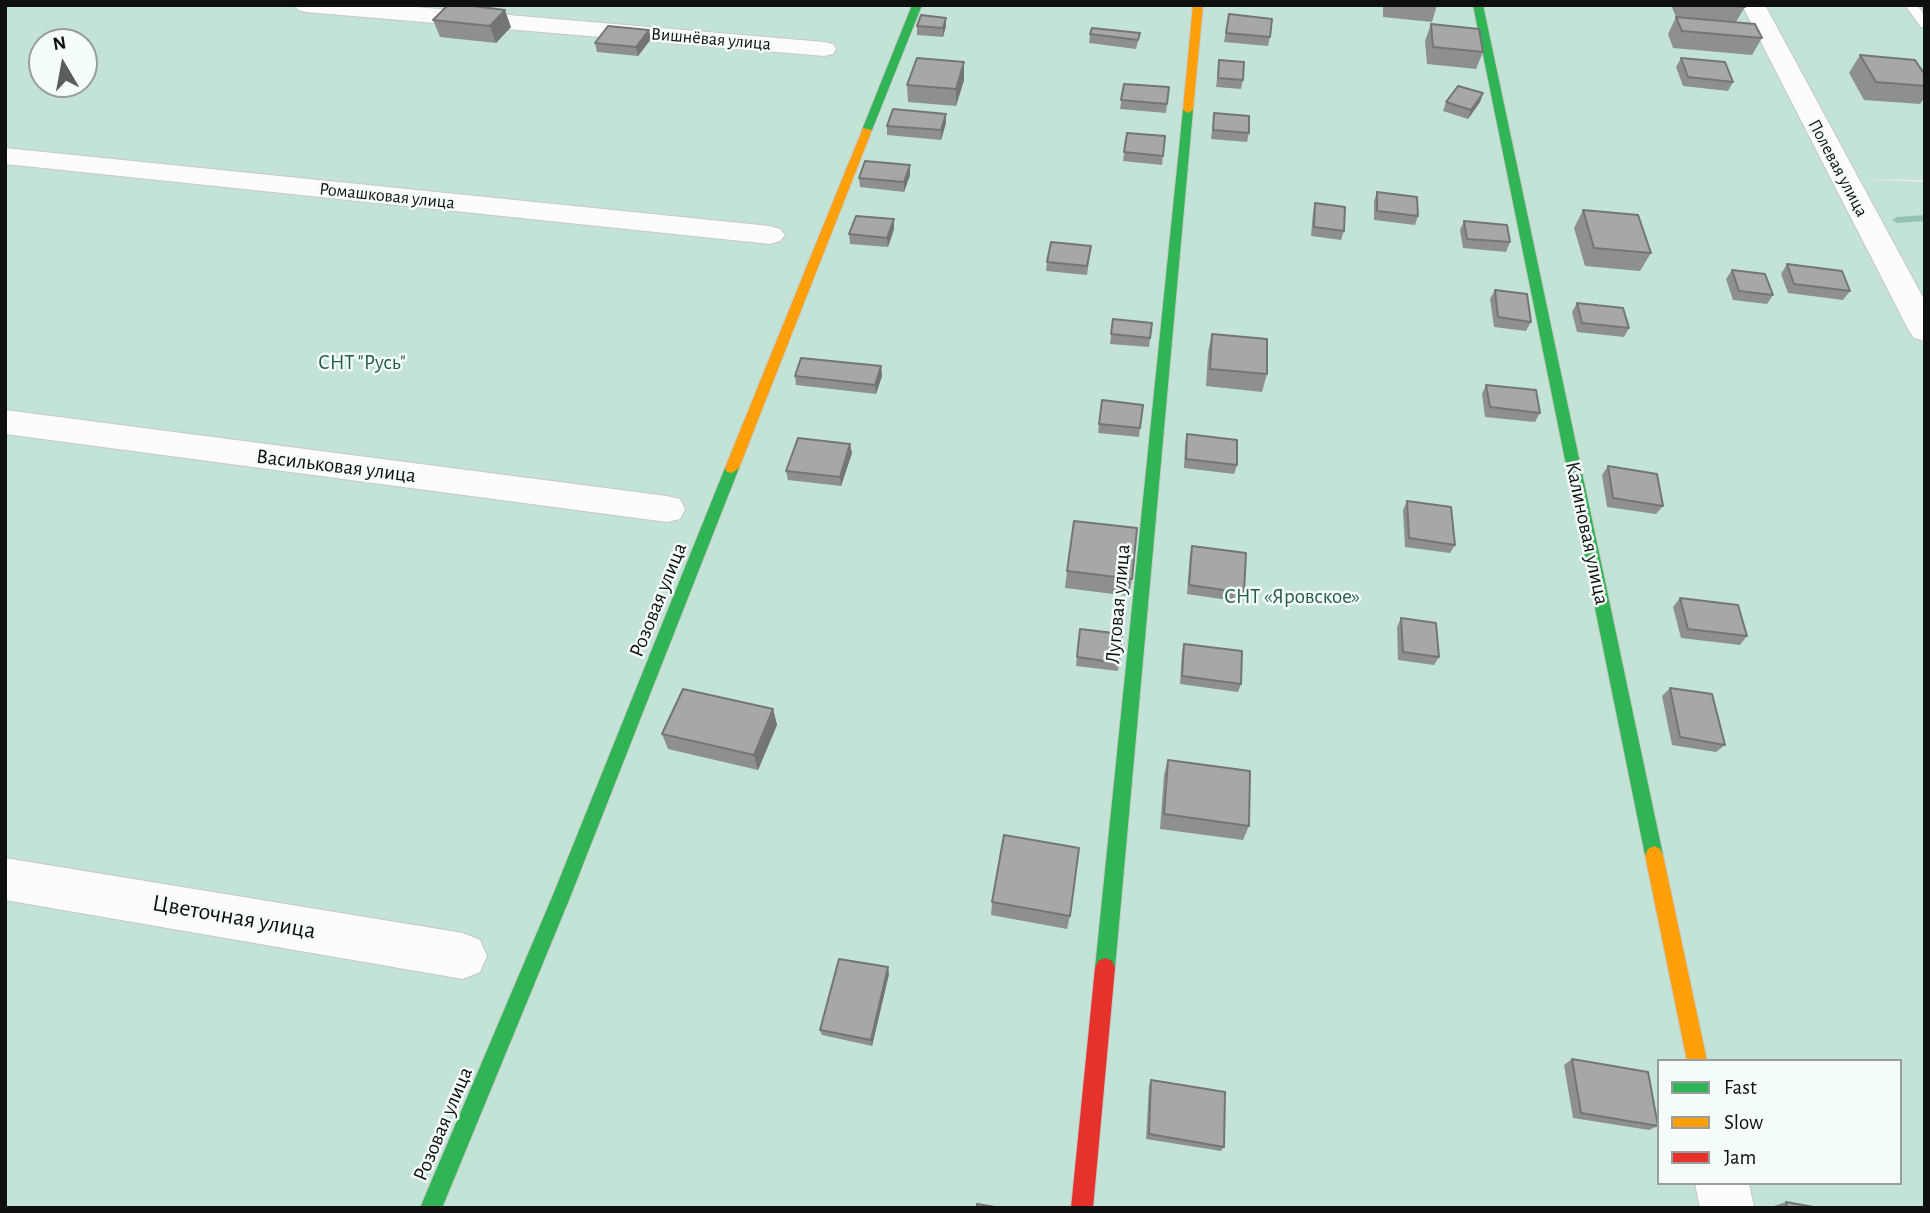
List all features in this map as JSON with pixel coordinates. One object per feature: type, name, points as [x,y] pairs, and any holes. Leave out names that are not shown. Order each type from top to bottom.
[{"type":"street","name":"Вишнёвая улица","points":[[306,5],[824,49]]},
{"type":"street","name":"Розовая улица","points":[[431,1208],[582,844],[917,5]]},
{"type":"street","name":"Луговая улица","points":[[1082,1208],[1198,5]]},
{"type":"street","name":"Калиновая улица","points":[[1478,5],[1696,1059]]},
{"type":"street","name":"Полевая улица","points":[[1754,5],[1925,331]]},
{"type":"street","name":"Ромашковая улица","points":[[5,156],[770,235]]},
{"type":"street","name":"Васильковая улица","points":[[5,422],[667,509]]},
{"type":"street","name":"Цветочная улица","points":[[5,879],[463,956]]},
{"type":"street","points":[[1722,1185],[1727,1208]]},
{"type":"lane","points":[[1912,5],[1925,24]]},
{"type":"green space","name":"СНТ «Яровское»","points":[[5,5],[1925,5],[1925,180],[1862,179],[1925,182],[1925,1208],[5,1208]]},
{"type":"building","points":[[448,5],[505,10],[490,26],[433,20]]},
{"type":"building","points":[[1229,14],[1272,19],[1270,37],[1226,33]]},
{"type":"building","points":[[921,15],[946,18],[943,28],[917,26]]},
{"type":"building","points":[[1676,17],[1755,24],[1762,38],[1682,31]]},
{"type":"building","points":[[1431,24],[1479,29],[1483,52],[1433,47]]},
{"type":"building","points":[[608,26],[649,30],[636,47],[595,43]]},
{"type":"building","points":[[1092,28],[1140,33],[1138,40],[1090,34]]},
{"type":"building","points":[[1860,55],[1915,60],[1925,75],[1925,86],[1876,82]]},
{"type":"building","points":[[917,58],[964,62],[956,89],[907,85]]},
{"type":"building","points":[[1681,58],[1725,62],[1733,82],[1688,77]]},
{"type":"building","points":[[1219,60],[1244,62],[1243,80],[1218,78]]},
{"type":"building","points":[[1124,84],[1169,87],[1167,104],[1121,100]]},
{"type":"building","points":[[1458,86],[1483,93],[1471,110],[1446,102]]},
{"type":"building","points":[[893,109],[946,114],[941,130],[887,126]]},
{"type":"building","points":[[1214,113],[1249,116],[1249,133],[1213,130]]},
{"type":"building","points":[[1127,133],[1165,136],[1163,156],[1124,152]]},
{"type":"building","points":[[865,161],[910,165],[904,182],[859,178]]},
{"type":"building","points":[[1377,192],[1417,197],[1418,216],[1377,211]]},
{"type":"building","points":[[1315,203],[1345,207],[1344,231],[1314,227]]},
{"type":"building","points":[[1583,210],[1638,215],[1651,253],[1594,248]]},
{"type":"building","points":[[856,216],[894,219],[887,238],[849,234]]},
{"type":"building","points":[[1464,221],[1507,225],[1510,242],[1467,239]]},
{"type":"building","points":[[1051,242],[1091,246],[1087,266],[1047,262]]},
{"type":"building","points":[[1787,264],[1842,271],[1850,291],[1794,284]]},
{"type":"building","points":[[1732,270],[1765,274],[1773,295],[1739,291]]},
{"type":"building","points":[[1495,290],[1527,294],[1531,322],[1498,317]]},
{"type":"building","points":[[1577,303],[1623,308],[1629,328],[1582,323]]},
{"type":"building","points":[[1113,319],[1152,323],[1150,338],[1111,334]]},
{"type":"building","points":[[1212,334],[1267,339],[1267,374],[1210,369]]},
{"type":"building","points":[[801,358],[881,366],[875,385],[795,376]]},
{"type":"building","points":[[1486,385],[1536,390],[1540,413],[1490,407]]},
{"type":"building","points":[[1102,400],[1143,405],[1140,428],[1099,424]]},
{"type":"building","points":[[1187,434],[1237,440],[1237,465],[1186,459]]},
{"type":"building","points":[[798,438],[850,444],[840,477],[786,471]]},
{"type":"building","points":[[1608,466],[1657,474],[1663,506],[1613,498]]},
{"type":"building","points":[[1407,501],[1451,507],[1455,545],[1409,538]]},
{"type":"building","points":[[1074,521],[1137,528],[1132,579],[1067,571]]},
{"type":"building","points":[[1192,546],[1246,553],[1244,593],[1189,585]]},
{"type":"building","points":[[1680,598],[1738,605],[1747,636],[1688,629]]},
{"type":"building","points":[[1401,618],[1436,623],[1439,657],[1403,652]]},
{"type":"building","points":[[1080,629],[1122,634],[1119,663],[1077,657]]},
{"type":"building","points":[[1184,644],[1242,651],[1241,684],[1182,676]]},
{"type":"building","points":[[1670,688],[1712,694],[1725,745],[1680,737]]},
{"type":"building","points":[[683,689],[773,709],[754,755],[662,734]]},
{"type":"building","points":[[1168,760],[1250,771],[1249,826],[1164,814]]},
{"type":"building","points":[[1004,835],[1079,848],[1070,916],[992,902]]},
{"type":"building","points":[[839,959],[888,967],[871,1040],[820,1030]]},
{"type":"building","points":[[1572,1059],[1648,1072],[1657,1126],[1581,1113]]},
{"type":"building","points":[[1151,1080],[1225,1092],[1224,1147],[1149,1134]]},
{"type":"building","points":[[1786,1202],[1819,1208],[1787,1208]]},
{"type":"building","points":[[977,1204],[1001,1208],[977,1208]]},
{"type":"waterway","points":[[1897,220],[1925,218]]},
{"type":"traffic: fast","points":[[867,130],[917,5]]},
{"type":"traffic: fast","points":[[1478,5],[1654,855]]},
{"type":"traffic: fast","points":[[1105,968],[1188,110]]},
{"type":"traffic: fast","points":[[431,1208],[562,895],[732,468]]},
{"type":"traffic: slow","points":[[1188,110],[1198,5]]},
{"type":"traffic: slow","points":[[732,468],[867,130]]},
{"type":"traffic: slow","points":[[1654,855],[1697,1059]]},
{"type":"traffic: jam","points":[[1082,1208],[1105,968]]},
{"type":"park label","name":"СНТ \"Русь\"","points":[[362,363]]}]
